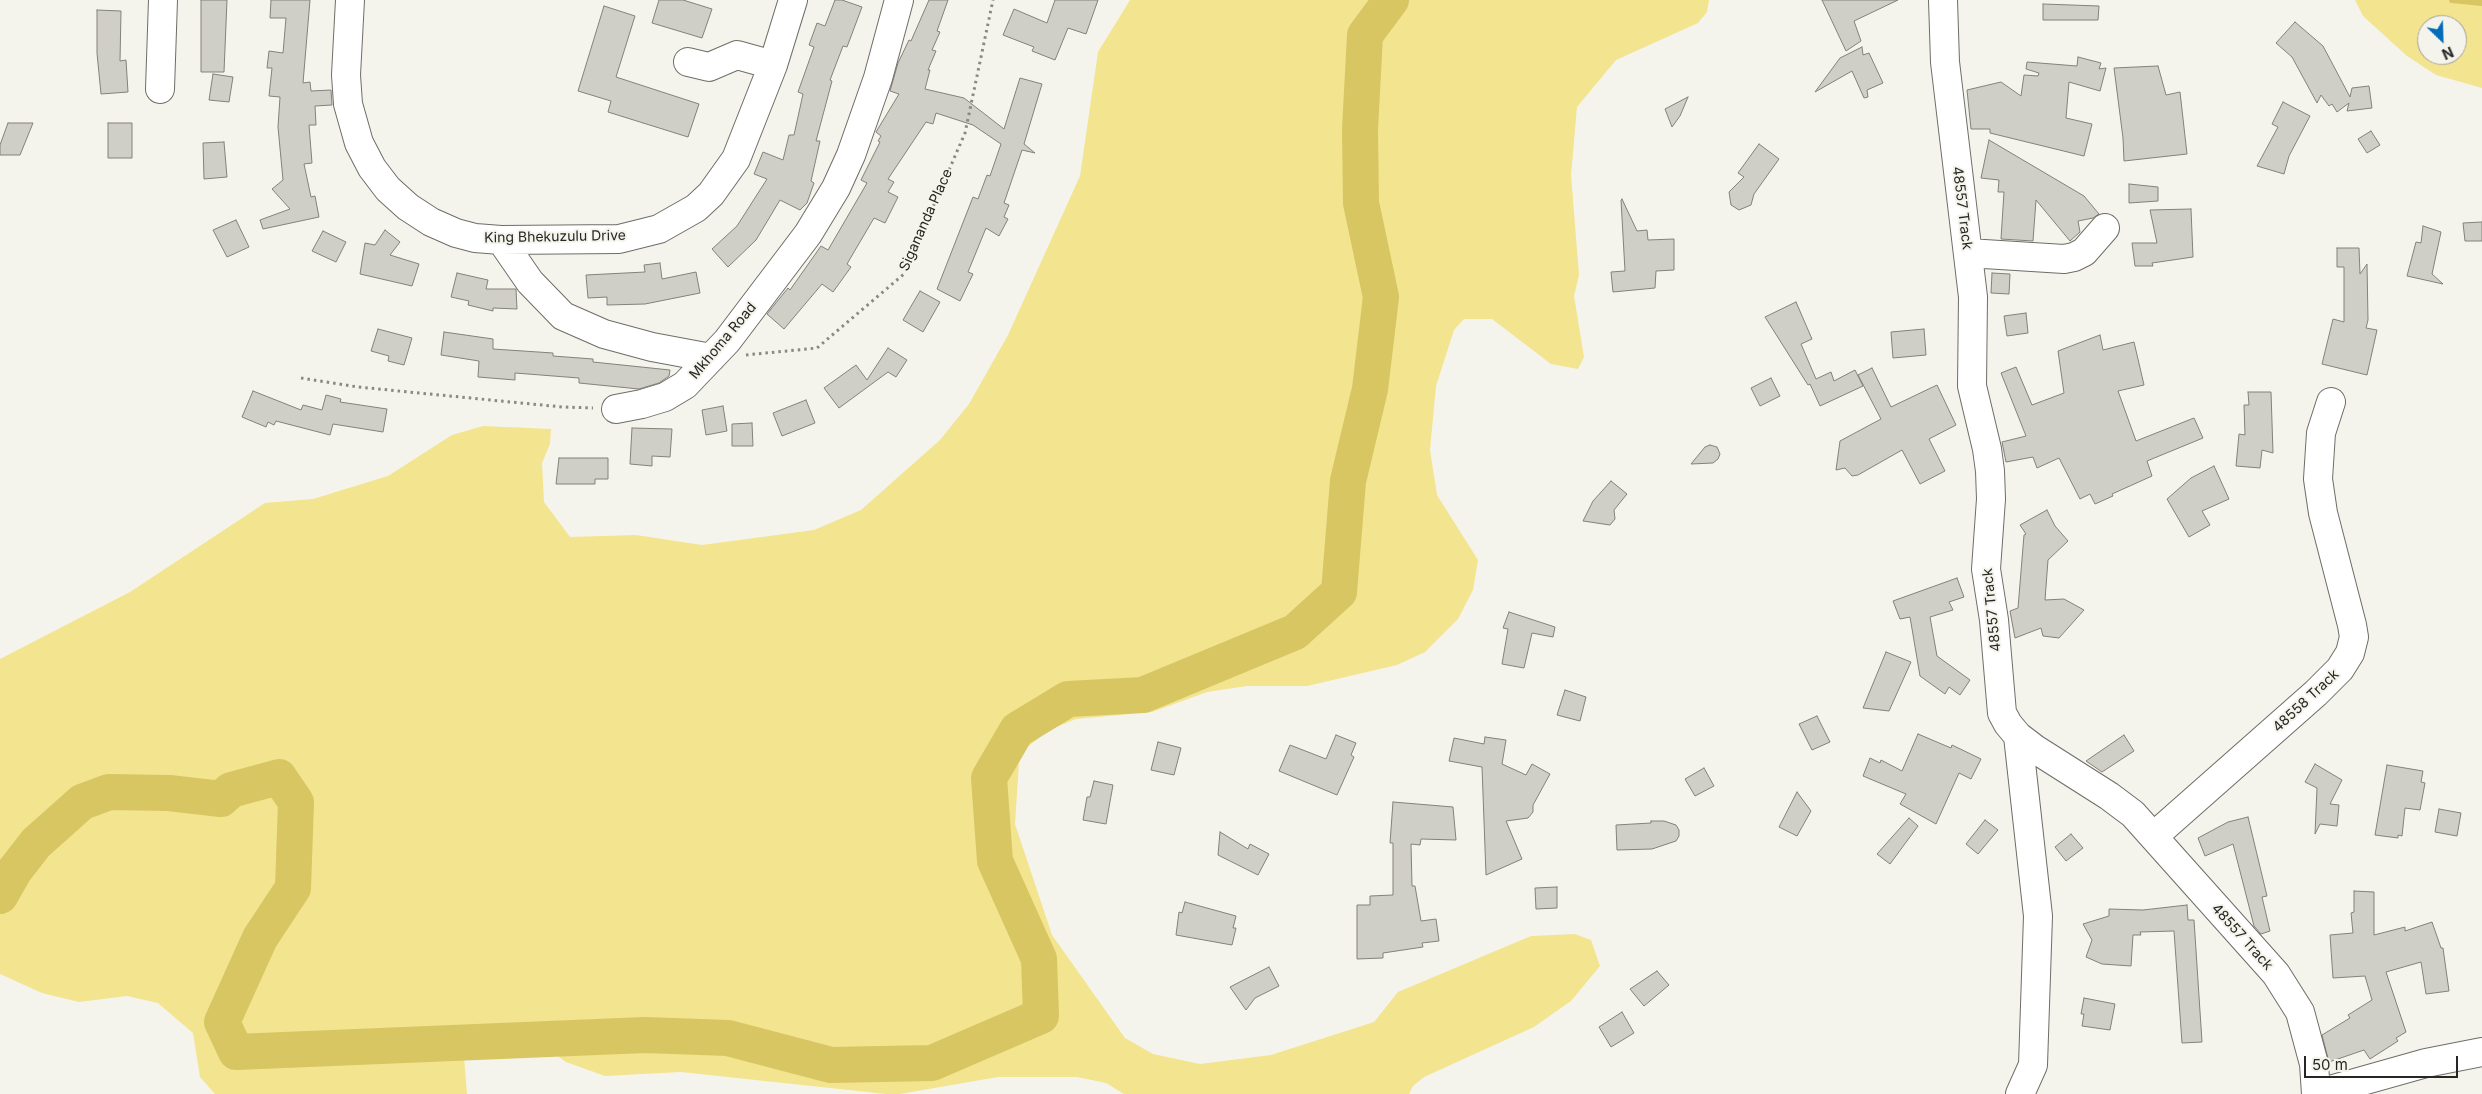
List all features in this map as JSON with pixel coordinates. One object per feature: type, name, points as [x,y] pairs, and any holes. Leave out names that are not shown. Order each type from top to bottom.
[{"type":"street","points":[[160,90],[164,0]]},
{"type":"street","name":"King Bhekuzulu Drive","points":[[350,0],[346,75],[348,104],[359,143],[372,168],[388,189],[408,207],[431,222],[466,236],[501,240],[619,239],[646,233],[678,220],[711,194],[736,159],[773,65],[793,0]]},
{"type":"street","name":"Mkhoma Road","points":[[616,409],[665,397],[685,385],[727,341],[808,234],[836,188],[851,155],[868,106],[899,0]]},
{"type":"street","name":"48557 Track","points":[[1943,0],[1945,62],[1973,298],[1972,386],[1987,449],[1990,471],[1991,499],[1986,568],[1994,620],[2000,702],[2008,724],[2018,736],[2133,814],[2276,974],[2300,1012],[2314,1064],[2316,1094]]},
{"type":"street","points":[[688,62],[709,67],[737,55],[773,65]]},
{"type":"street","points":[[1968,253],[2064,259],[2084,252],[2105,228]]},
{"type":"street","points":[[501,240],[530,282],[564,316],[604,334],[652,347],[711,358]]},
{"type":"street","name":"48558 Track","points":[[2154,836],[2316,693],[2340,669],[2350,653],[2354,637],[2352,625],[2322,513],[2318,479],[2321,432],[2331,402]]},
{"type":"street","points":[[2018,736],[2038,916],[2033,1065],[2020,1094]]},
{"type":"street","points":[[2316,1094],[2426,1063],[2482,1052]]},
{"type":"path","name":"Sigananda Place","points":[[711,358],[817,348],[904,274],[965,134],[993,0]]},
{"type":"path","points":[[301,378],[358,387],[562,408],[616,409]]},
{"type":"shaded area","points":[[1130,0],[1709,0],[1707,12],[1698,23],[1616,60],[1577,107],[1571,175],[1579,275],[1574,296],[1584,357],[1578,369],[1551,364],[1492,319],[1464,319],[1454,330],[1436,386],[1430,450],[1437,495],[1478,560],[1473,590],[1458,619],[1425,652],[1397,665],[1307,686],[1247,686],[1207,692],[1152,712],[1076,719],[1049,730],[1026,748],[1019,762],[1015,824],[1052,935],[1125,1038],[1153,1054],[1200,1064],[1271,1055],[1374,1022],[1398,992],[1531,936],[1575,934],[1591,940],[1600,966],[1571,1001],[1534,1027],[1424,1077],[1413,1086],[1409,1094],[1124,1094],[1106,1083],[1077,1077],[998,1077],[900,1094],[886,1094],[681,1072],[605,1076],[566,1062],[518,1028],[479,1028],[464,1057],[467,1094],[215,1094],[200,1077],[193,1033],[158,1003],[127,996],[79,1002],[42,993],[0,974],[0,659],[130,592],[265,503],[313,499],[388,476],[452,435],[483,426],[551,429],[550,444],[542,463],[544,502],[570,537],[636,535],[702,545],[814,530],[861,510],[940,440],[969,404],[1008,335],[1080,176],[1098,52]]},
{"type":"shaded area","points":[[2355,0],[2482,0],[2482,88],[2436,75],[2421,65],[2467,65],[2467,15],[2417,15],[2417,63],[2407,56],[2363,16]]},
{"type":"building","points":[[201,0],[227,0],[224,72],[201,72]]},
{"type":"building","points":[[271,0],[310,0],[303,83],[310,82],[311,91],[331,90],[332,105],[315,106],[316,125],[309,125],[312,163],[304,164],[311,197],[315,196],[319,217],[263,229],[260,220],[290,209],[272,189],[283,180],[278,127],[280,97],[269,96],[272,68],[267,68],[269,51],[283,53],[286,18],[270,18]]},
{"type":"building","points":[[659,0],[683,0],[712,9],[702,38],[652,23]]},
{"type":"building","points":[[835,0],[842,0],[862,7],[847,47],[843,46],[830,80],[832,81],[816,141],[820,141],[811,181],[814,183],[807,203],[800,210],[780,200],[756,240],[728,267],[712,249],[737,226],[767,179],[754,174],[763,152],[783,160],[789,135],[794,135],[803,94],[798,92],[814,47],[809,45],[817,23],[825,26]]},
{"type":"building","points":[[929,0],[948,0],[937,31],[940,32],[932,50],[936,51],[928,70],[930,70],[925,89],[964,98],[1004,129],[1020,78],[1042,84],[1024,144],[1035,153],[1022,150],[1004,203],[1009,205],[1004,217],[1008,219],[999,236],[986,228],[968,272],[973,274],[960,301],[937,289],[973,197],[978,199],[987,175],[990,176],[1001,144],[973,125],[936,113],[933,124],[926,122],[888,179],[894,182],[888,192],[898,197],[885,223],[874,218],[847,264],[851,267],[833,292],[822,284],[784,329],[767,314],[788,288],[790,290],[821,246],[828,250],[867,183],[861,180],[880,142],[878,141],[881,136],[876,132],[899,94],[890,91],[898,63],[909,40],[911,41]]},
{"type":"building","points":[[1055,0],[1098,0],[1086,34],[1068,28],[1055,60],[1032,51],[1034,47],[1003,35],[1014,9],[1047,23]]},
{"type":"building","points":[[1822,0],[1898,0],[1854,21],[1861,41],[1846,51]]},
{"type":"building","points":[[2043,4],[2099,6],[2098,20],[2043,20]]},
{"type":"building","points":[[604,6],[635,16],[616,77],[699,104],[688,137],[608,112],[611,101],[578,91]]},
{"type":"building","points":[[97,10],[121,11],[120,61],[126,60],[128,92],[101,94],[97,53]]},
{"type":"building","points":[[2295,22],[2323,46],[2350,97],[2352,88],[2369,86],[2372,108],[2347,111],[2349,103],[2337,112],[2332,104],[2329,106],[2321,95],[2317,103],[2292,57],[2276,43]]},
{"type":"building","points":[[1862,47],[1863,55],[1869,53],[1883,83],[1867,90],[1868,97],[1864,98],[1852,71],[1815,92],[1840,58]]},
{"type":"building","points":[[2078,57],[2101,63],[2099,69],[2106,68],[2100,91],[2069,82],[2066,118],[2092,124],[2084,156],[1990,133],[1990,129],[1971,129],[1967,90],[2001,82],[2021,96],[2024,75],[2038,76],[2039,73],[2026,69],[2027,62],[2077,66]]},
{"type":"building","points":[[2158,66],[2166,95],[2180,92],[2187,154],[2124,161],[2114,68]]},
{"type":"building","points":[[213,74],[233,77],[229,102],[209,100]]},
{"type":"building","points":[[1688,97],[1680,116],[1672,127],[1665,109]]},
{"type":"building","points":[[2283,102],[2310,116],[2289,156],[2284,174],[2257,166],[2278,127],[2272,124]]},
{"type":"building","points":[[8,123],[33,123],[20,155],[0,155],[0,145]]},
{"type":"building","points":[[108,123],[132,123],[132,158],[108,158]]},
{"type":"building","points":[[2371,131],[2380,145],[2367,153],[2358,139]]},
{"type":"building","points":[[1989,140],[2084,196],[2099,214],[2093,218],[2078,221],[2080,232],[2070,241],[2036,200],[2033,241],[2001,239],[2004,192],[1998,192],[1999,180],[1981,178]]},
{"type":"building","points":[[224,142],[227,177],[204,179],[203,143]]},
{"type":"building","points":[[1759,144],[1779,159],[1754,194],[1751,205],[1739,210],[1731,205],[1729,192],[1744,177],[1738,173]]},
{"type":"building","points":[[2129,184],[2158,187],[2158,201],[2129,203]]},
{"type":"building","points":[[1622,199],[1637,231],[1647,230],[1648,240],[1674,239],[1674,270],[1656,271],[1655,288],[1613,292],[1611,272],[1625,271]]},
{"type":"building","points":[[2191,209],[2193,257],[2152,263],[2153,266],[2135,266],[2132,243],[2157,243],[2150,210]]},
{"type":"building","points":[[236,220],[249,247],[227,257],[213,230]]},
{"type":"building","points":[[2482,222],[2482,241],[2465,241],[2463,223]]},
{"type":"building","points":[[2423,226],[2441,232],[2432,274],[2443,284],[2407,276],[2416,242],[2421,243]]},
{"type":"building","points":[[385,230],[400,242],[390,255],[419,264],[412,286],[360,274],[365,243],[375,245]]},
{"type":"building","points":[[323,231],[346,242],[336,262],[312,251]]},
{"type":"building","points":[[2337,248],[2359,248],[2360,274],[2367,264],[2368,320],[2366,328],[2377,330],[2367,375],[2322,364],[2333,319],[2344,322],[2344,267],[2337,267]]},
{"type":"building","points":[[660,263],[662,279],[696,272],[700,293],[645,304],[607,305],[607,297],[588,298],[586,275],[645,272],[644,265]]},
{"type":"building","points":[[457,273],[488,280],[486,289],[516,289],[517,309],[493,308],[493,311],[468,305],[469,301],[451,297]]},
{"type":"building","points":[[1992,273],[2010,274],[2009,294],[1991,293]]},
{"type":"building","points":[[920,291],[940,302],[923,332],[903,320]]},
{"type":"building","points":[[1796,302],[1812,339],[1801,344],[1816,379],[1831,372],[1834,381],[1855,370],[1863,386],[1820,406],[1810,384],[1808,385],[1765,317]]},
{"type":"building","points":[[2026,313],[2028,333],[2007,336],[2004,316]]},
{"type":"building","points":[[378,329],[412,338],[404,365],[388,361],[389,356],[371,351]]},
{"type":"building","points":[[1924,329],[1926,355],[1893,358],[1891,332]]},
{"type":"building","points":[[444,332],[493,339],[493,349],[553,353],[553,356],[593,359],[593,362],[670,370],[669,376],[659,383],[639,389],[579,383],[579,378],[515,373],[515,380],[478,377],[479,361],[441,355]]},
{"type":"building","points":[[2100,335],[2103,350],[2134,342],[2144,385],[2118,391],[2136,441],[2194,418],[2203,438],[2147,461],[2152,476],[2095,504],[2090,494],[2080,499],[2059,458],[2037,468],[2033,457],[2006,462],[2002,442],[2026,436],[2001,373],[2016,367],[2032,405],[2064,393],[2058,351]]},
{"type":"building","points":[[888,348],[907,360],[896,377],[888,372],[839,408],[824,388],[856,365],[867,380]]},
{"type":"building","points":[[1872,368],[1891,407],[1937,385],[1956,425],[1929,439],[1945,471],[1920,484],[1902,450],[1858,475],[1852,476],[1845,468],[1836,470],[1840,441],[1881,419],[1858,375]]},
{"type":"building","points":[[1771,378],[1780,396],[1760,406],[1751,388]]},
{"type":"building","points":[[253,391],[301,410],[303,405],[322,410],[326,395],[341,399],[340,402],[387,409],[383,432],[333,424],[330,435],[276,421],[274,425],[268,422],[266,427],[242,417]]},
{"type":"building","points":[[2248,392],[2271,392],[2273,453],[2262,450],[2260,468],[2236,466],[2239,434],[2245,435],[2244,405],[2249,405]]},
{"type":"building","points":[[806,400],[815,423],[782,436],[773,413]]},
{"type":"building","points":[[723,406],[727,431],[706,435],[702,410]]},
{"type":"building","points":[[752,423],[753,446],[732,446],[732,424]]},
{"type":"building","points":[[632,428],[672,429],[670,457],[652,456],[652,466],[630,464]]},
{"type":"building","points":[[1710,445],[1717,447],[1720,454],[1718,459],[1713,463],[1691,464],[1705,447]]},
{"type":"building","points":[[559,458],[608,458],[608,479],[595,479],[595,484],[556,484]]},
{"type":"building","points":[[2214,466],[2229,499],[2202,511],[2210,525],[2189,537],[2167,499],[2191,478]]},
{"type":"building","points":[[1611,481],[1627,494],[1614,510],[1615,519],[1610,525],[1583,521],[1593,501]]},
{"type":"building","points":[[2047,510],[2055,526],[2068,541],[2048,560],[2045,600],[2064,599],[2084,610],[2059,638],[2043,636],[2041,628],[2015,638],[2010,611],[2018,608],[2024,535],[2026,534],[2020,525]]},
{"type":"building","points":[[1957,578],[1964,597],[1949,602],[1953,610],[1930,617],[1937,656],[1970,680],[1960,695],[1949,687],[1945,694],[1920,676],[1910,617],[1900,619],[1893,601]]},
{"type":"building","points":[[1509,612],[1555,627],[1553,637],[1532,633],[1524,668],[1502,664],[1508,629],[1503,628]]},
{"type":"building","points":[[1886,652],[1911,662],[1889,711],[1863,708]]},
{"type":"building","points":[[1565,690],[1586,697],[1580,721],[1557,715]]},
{"type":"building","points":[[1817,716],[1830,742],[1812,750],[1799,724]]},
{"type":"building","points":[[1918,734],[1951,748],[1952,745],[1981,759],[1971,779],[1959,773],[1936,824],[1900,804],[1906,794],[1863,776],[1870,758],[1880,763],[1881,760],[1902,771]]},
{"type":"building","points":[[1336,735],[1356,743],[1351,755],[1354,757],[1337,795],[1279,771],[1290,745],[1326,759]]},
{"type":"building","points":[[2124,735],[2134,751],[2102,772],[2086,761]]},
{"type":"building","points":[[1485,737],[1506,740],[1502,764],[1526,775],[1532,764],[1550,774],[1533,805],[1533,812],[1528,818],[1506,821],[1522,859],[1486,875],[1482,767],[1449,761],[1454,738],[1484,744]]},
{"type":"building","points":[[1158,742],[1181,748],[1174,775],[1151,770]]},
{"type":"building","points":[[2315,764],[2342,780],[2330,804],[2339,805],[2337,826],[2320,824],[2315,834],[2317,788],[2305,782]]},
{"type":"building","points":[[2387,765],[2423,771],[2421,782],[2425,783],[2420,810],[2405,808],[2402,836],[2398,835],[2398,838],[2375,835]]},
{"type":"building","points":[[1704,768],[1714,786],[1695,796],[1685,779]]},
{"type":"building","points":[[1094,781],[1113,785],[1106,824],[1083,820],[1087,797],[1090,797]]},
{"type":"building","points":[[1797,792],[1811,811],[1797,836],[1779,827]]},
{"type":"building","points":[[1393,802],[1453,807],[1456,840],[1421,839],[1420,845],[1411,844],[1412,886],[1415,886],[1421,921],[1436,919],[1439,941],[1422,943],[1423,947],[1383,953],[1383,958],[1357,959],[1357,905],[1370,905],[1370,896],[1393,895],[1393,843],[1390,843]]},
{"type":"building","points":[[2439,809],[2461,813],[2457,836],[2435,832]]},
{"type":"building","points":[[2248,817],[2267,896],[2262,897],[2270,931],[2261,934],[2254,926],[2233,844],[2205,856],[2198,838],[2228,822]]},
{"type":"building","points":[[1909,818],[1918,826],[1890,864],[1877,854]]},
{"type":"building","points":[[1985,820],[1998,830],[1978,854],[1966,844]]},
{"type":"building","points":[[1651,821],[1664,821],[1676,825],[1679,830],[1679,836],[1676,841],[1652,849],[1617,850],[1616,825],[1651,823]]},
{"type":"building","points":[[1220,832],[1248,849],[1250,844],[1269,854],[1258,875],[1218,855]]},
{"type":"building","points":[[2071,834],[2083,848],[2066,861],[2055,847]]},
{"type":"building","points":[[1557,887],[1557,908],[1536,909],[1535,888]]},
{"type":"building","points":[[2354,891],[2374,892],[2374,935],[2405,927],[2405,931],[2432,922],[2441,948],[2443,948],[2449,991],[2426,994],[2421,962],[2386,972],[2406,1032],[2396,1038],[2398,1041],[2370,1059],[2364,1050],[2329,1062],[2322,1035],[2350,1018],[2348,1015],[2372,1000],[2365,976],[2333,978],[2330,935],[2353,933],[2351,913],[2354,912]]},
{"type":"building","points":[[1185,902],[1236,916],[1233,928],[1236,928],[1232,945],[1176,935],[1179,912],[1182,913]]},
{"type":"building","points":[[2187,905],[2188,920],[2194,920],[2202,1042],[2182,1043],[2174,931],[2140,932],[2141,935],[2133,935],[2131,966],[2102,964],[2086,957],[2092,940],[2083,924],[2109,916],[2109,909],[2143,910]]},
{"type":"building","points":[[1269,967],[1279,986],[1255,998],[1246,1010],[1230,987]]},
{"type":"building","points":[[1657,971],[1669,985],[1644,1006],[1630,989]]},
{"type":"building","points":[[2084,998],[2115,1004],[2110,1030],[2082,1026],[2084,1014],[2081,1014]]},
{"type":"building","points":[[1622,1012],[1634,1033],[1611,1047],[1599,1027]]},
{"type":"waterway","points":[[0,896],[15,870],[36,843],[82,802],[109,792],[169,793],[221,799],[231,790],[279,777],[296,802],[293,888],[260,938],[222,1022],[236,1052],[645,1035],[728,1038],[831,1065],[932,1063],[1041,1016],[1039,959],[995,861],[989,778],[1017,730],[1068,699],[1143,695],[1295,632],[1339,592],[1348,481],[1370,389],[1381,297],[1361,203],[1360,129],[1365,35],[1391,0]]},
{"type":"waterway","points":[[2452,0],[2482,3]]}]
